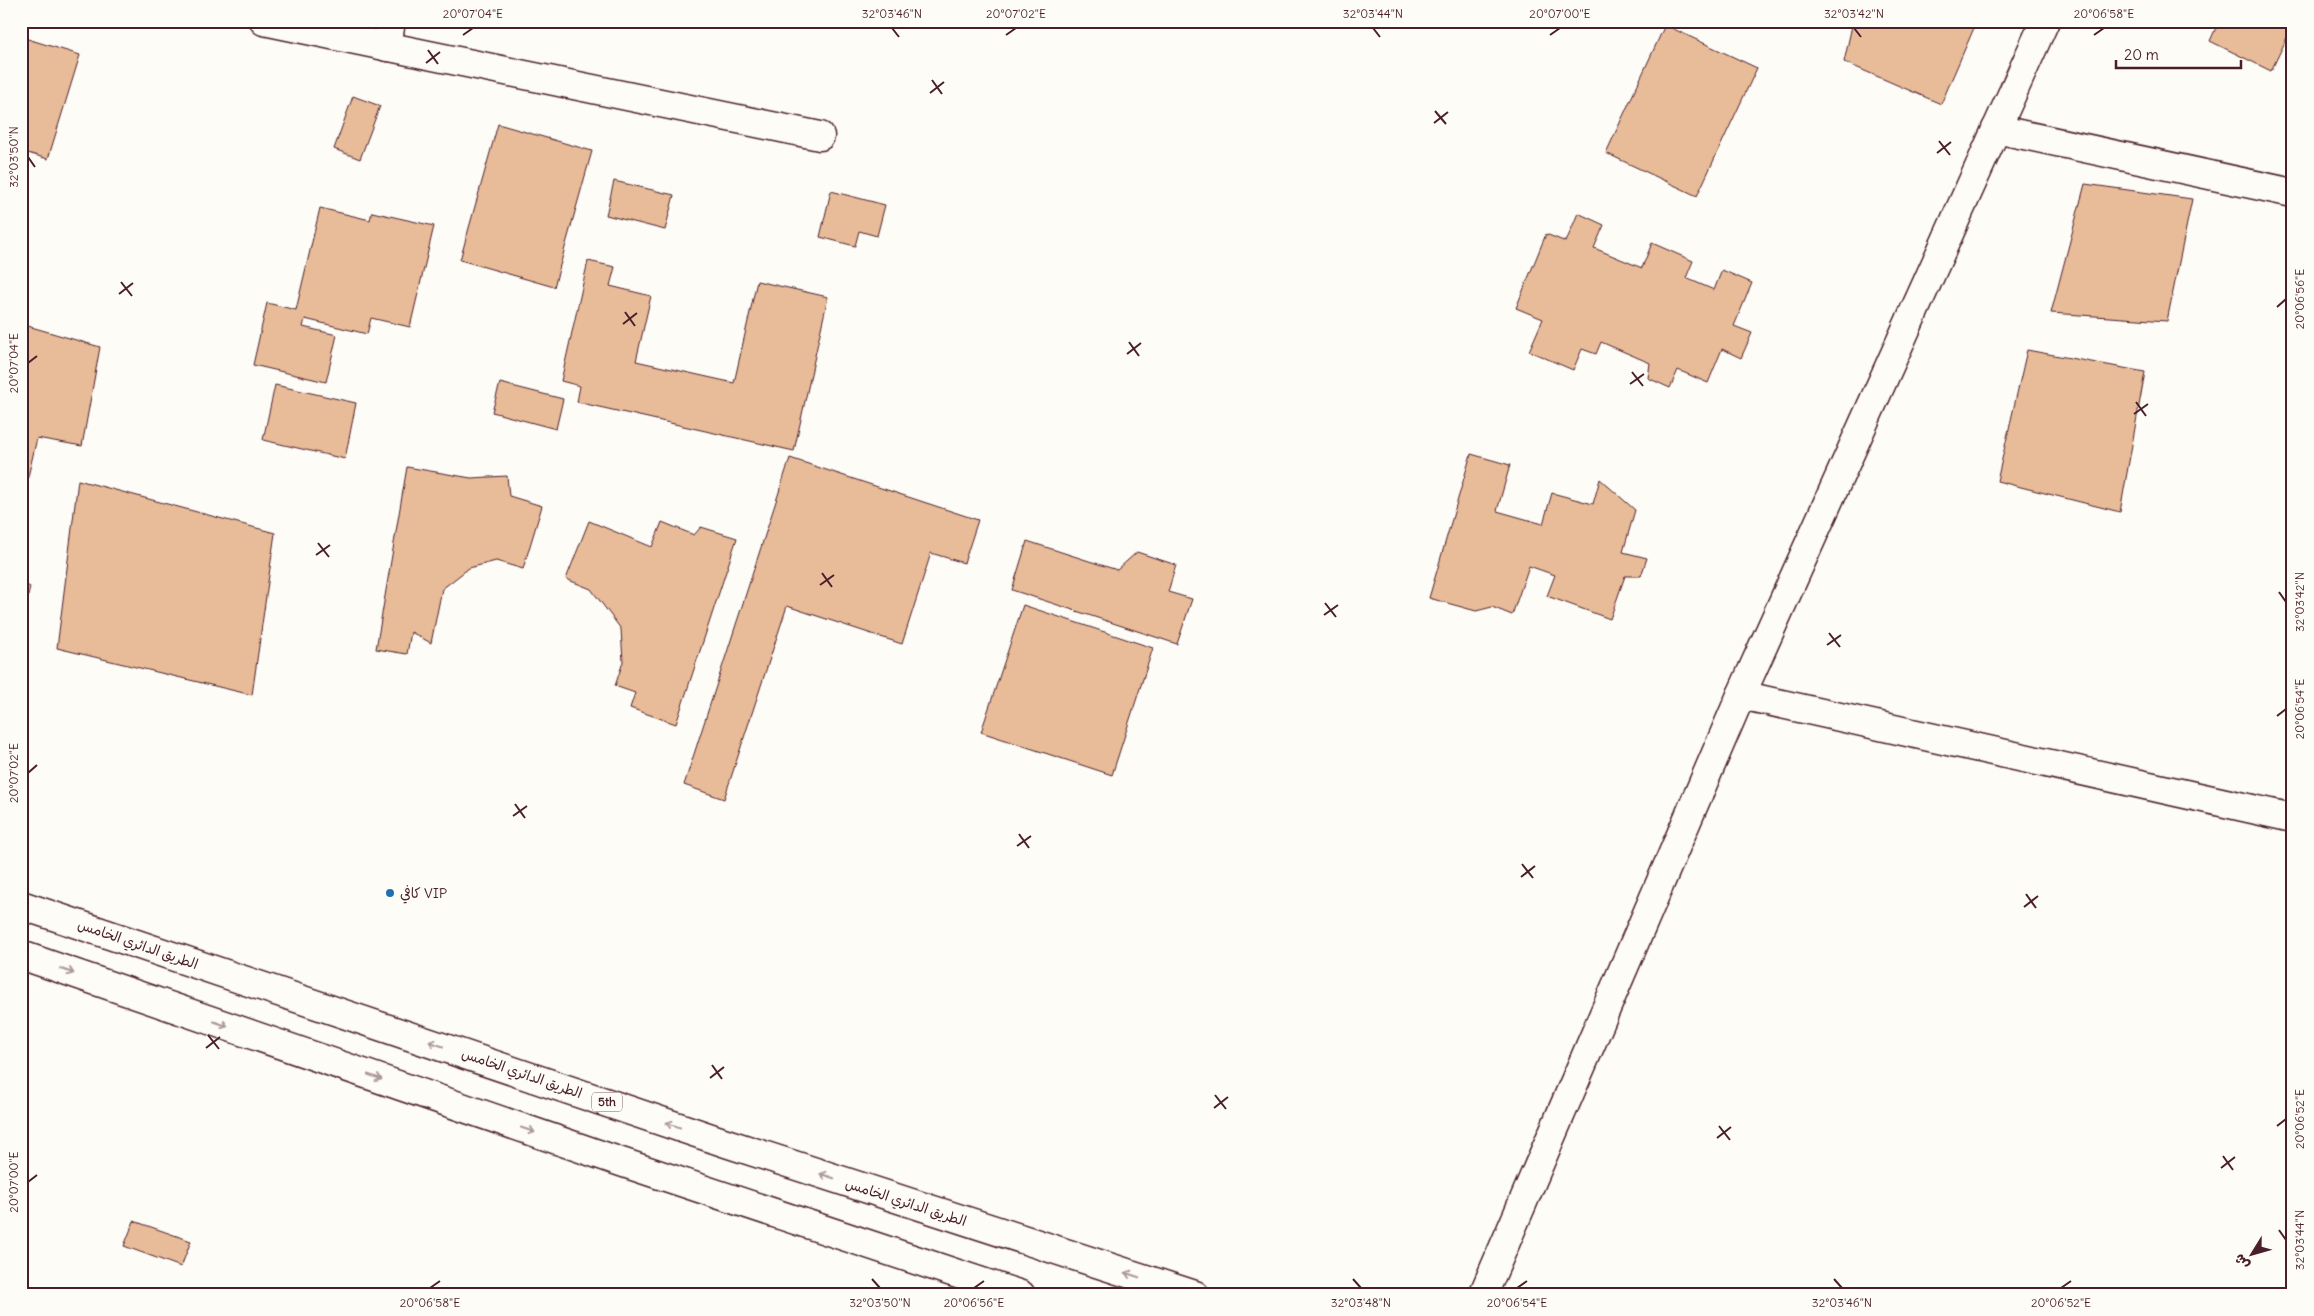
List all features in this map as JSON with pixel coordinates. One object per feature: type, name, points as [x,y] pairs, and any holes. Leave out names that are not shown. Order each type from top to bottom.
[{"type":"street","points":[[264,21],[389,34],[820,136]]},
{"type":"street","points":[[1483,1295],[1741,695],[2045,21]]},
{"type":"street","points":[[1996,129],[2293,193]]},
{"type":"street","points":[[1741,695],[2293,818]]},
{"type":"street","name":"الطريق الدائري الخامس","points":[[21,904],[729,1144],[1195,1295]]},
{"type":"street","points":[[21,955],[621,1162],[1021,1295]]},
{"type":"building","points":[[1853,21],[1977,21],[1941,104],[1844,62]]},
{"type":"building","points":[[2219,21],[2293,21],[2293,25],[2271,71],[2210,41]]},
{"type":"building","points":[[1665,25],[1757,68],[1697,196],[1606,153]]},
{"type":"building","points":[[21,37],[80,55],[48,159],[21,151]]},
{"type":"building","points":[[353,96],[380,106],[360,159],[334,149]]},
{"type":"building","points":[[498,124],[592,151],[554,287],[460,260]]},
{"type":"building","points":[[614,181],[674,195],[665,230],[606,215]]},
{"type":"building","points":[[2085,184],[2192,199],[2167,321],[2051,313]]},
{"type":"building","points":[[831,191],[885,205],[877,236],[859,231],[855,246],[820,237]]},
{"type":"building","points":[[320,208],[370,220],[372,212],[434,226],[410,327],[371,318],[367,334],[305,319],[303,327],[337,335],[326,382],[253,365],[267,303],[296,310]]},
{"type":"building","points":[[1578,213],[1604,225],[1594,248],[1642,268],[1652,243],[1693,261],[1686,278],[1714,290],[1722,270],[1752,283],[1734,326],[1752,333],[1741,358],[1722,349],[1708,383],[1678,370],[1670,388],[1648,378],[1650,363],[1601,342],[1596,354],[1582,349],[1573,370],[1529,351],[1543,319],[1516,308],[1546,234],[1566,242]]},
{"type":"building","points":[[588,261],[615,267],[610,286],[651,296],[636,361],[734,383],[757,281],[828,297],[794,451],[577,402],[580,386],[561,381]]},
{"type":"building","points":[[21,324],[100,347],[82,446],[37,438],[21,507]]},
{"type":"building","points":[[2027,350],[2145,372],[2120,512],[1997,481]]},
{"type":"building","points":[[500,383],[563,399],[556,429],[492,412]]},
{"type":"building","points":[[275,385],[356,403],[345,459],[263,440]]},
{"type":"building","points":[[1471,454],[1510,465],[1497,511],[1543,524],[1552,493],[1593,504],[1600,479],[1635,510],[1623,552],[1647,558],[1641,576],[1625,576],[1610,619],[1547,596],[1555,575],[1529,566],[1512,615],[1492,607],[1476,611],[1429,598]]},
{"type":"building","points":[[790,458],[978,520],[964,563],[931,553],[902,644],[787,606],[724,799],[684,785]]},
{"type":"building","points":[[407,467],[471,478],[507,476],[509,496],[542,506],[523,569],[496,561],[469,568],[442,589],[431,643],[411,632],[407,654],[376,649]]},
{"type":"building","points":[[78,480],[275,533],[252,695],[57,648]]},
{"type":"building","points":[[589,521],[652,547],[662,522],[694,535],[701,527],[737,538],[676,724],[630,708],[635,693],[615,686],[623,662],[621,629],[591,589],[566,579]]},
{"type":"building","points":[[1027,541],[1117,570],[1137,552],[1176,565],[1168,592],[1192,599],[1177,644],[1012,590]]},
{"type":"building","points":[[21,582],[30,587],[21,629]]},
{"type":"building","points":[[1023,605],[1153,648],[1112,775],[981,732]]},
{"type":"building","points":[[134,1221],[191,1241],[181,1267],[124,1246]]},
{"type":"place","name":"كافي VIP","points":[[390,893]]}]
